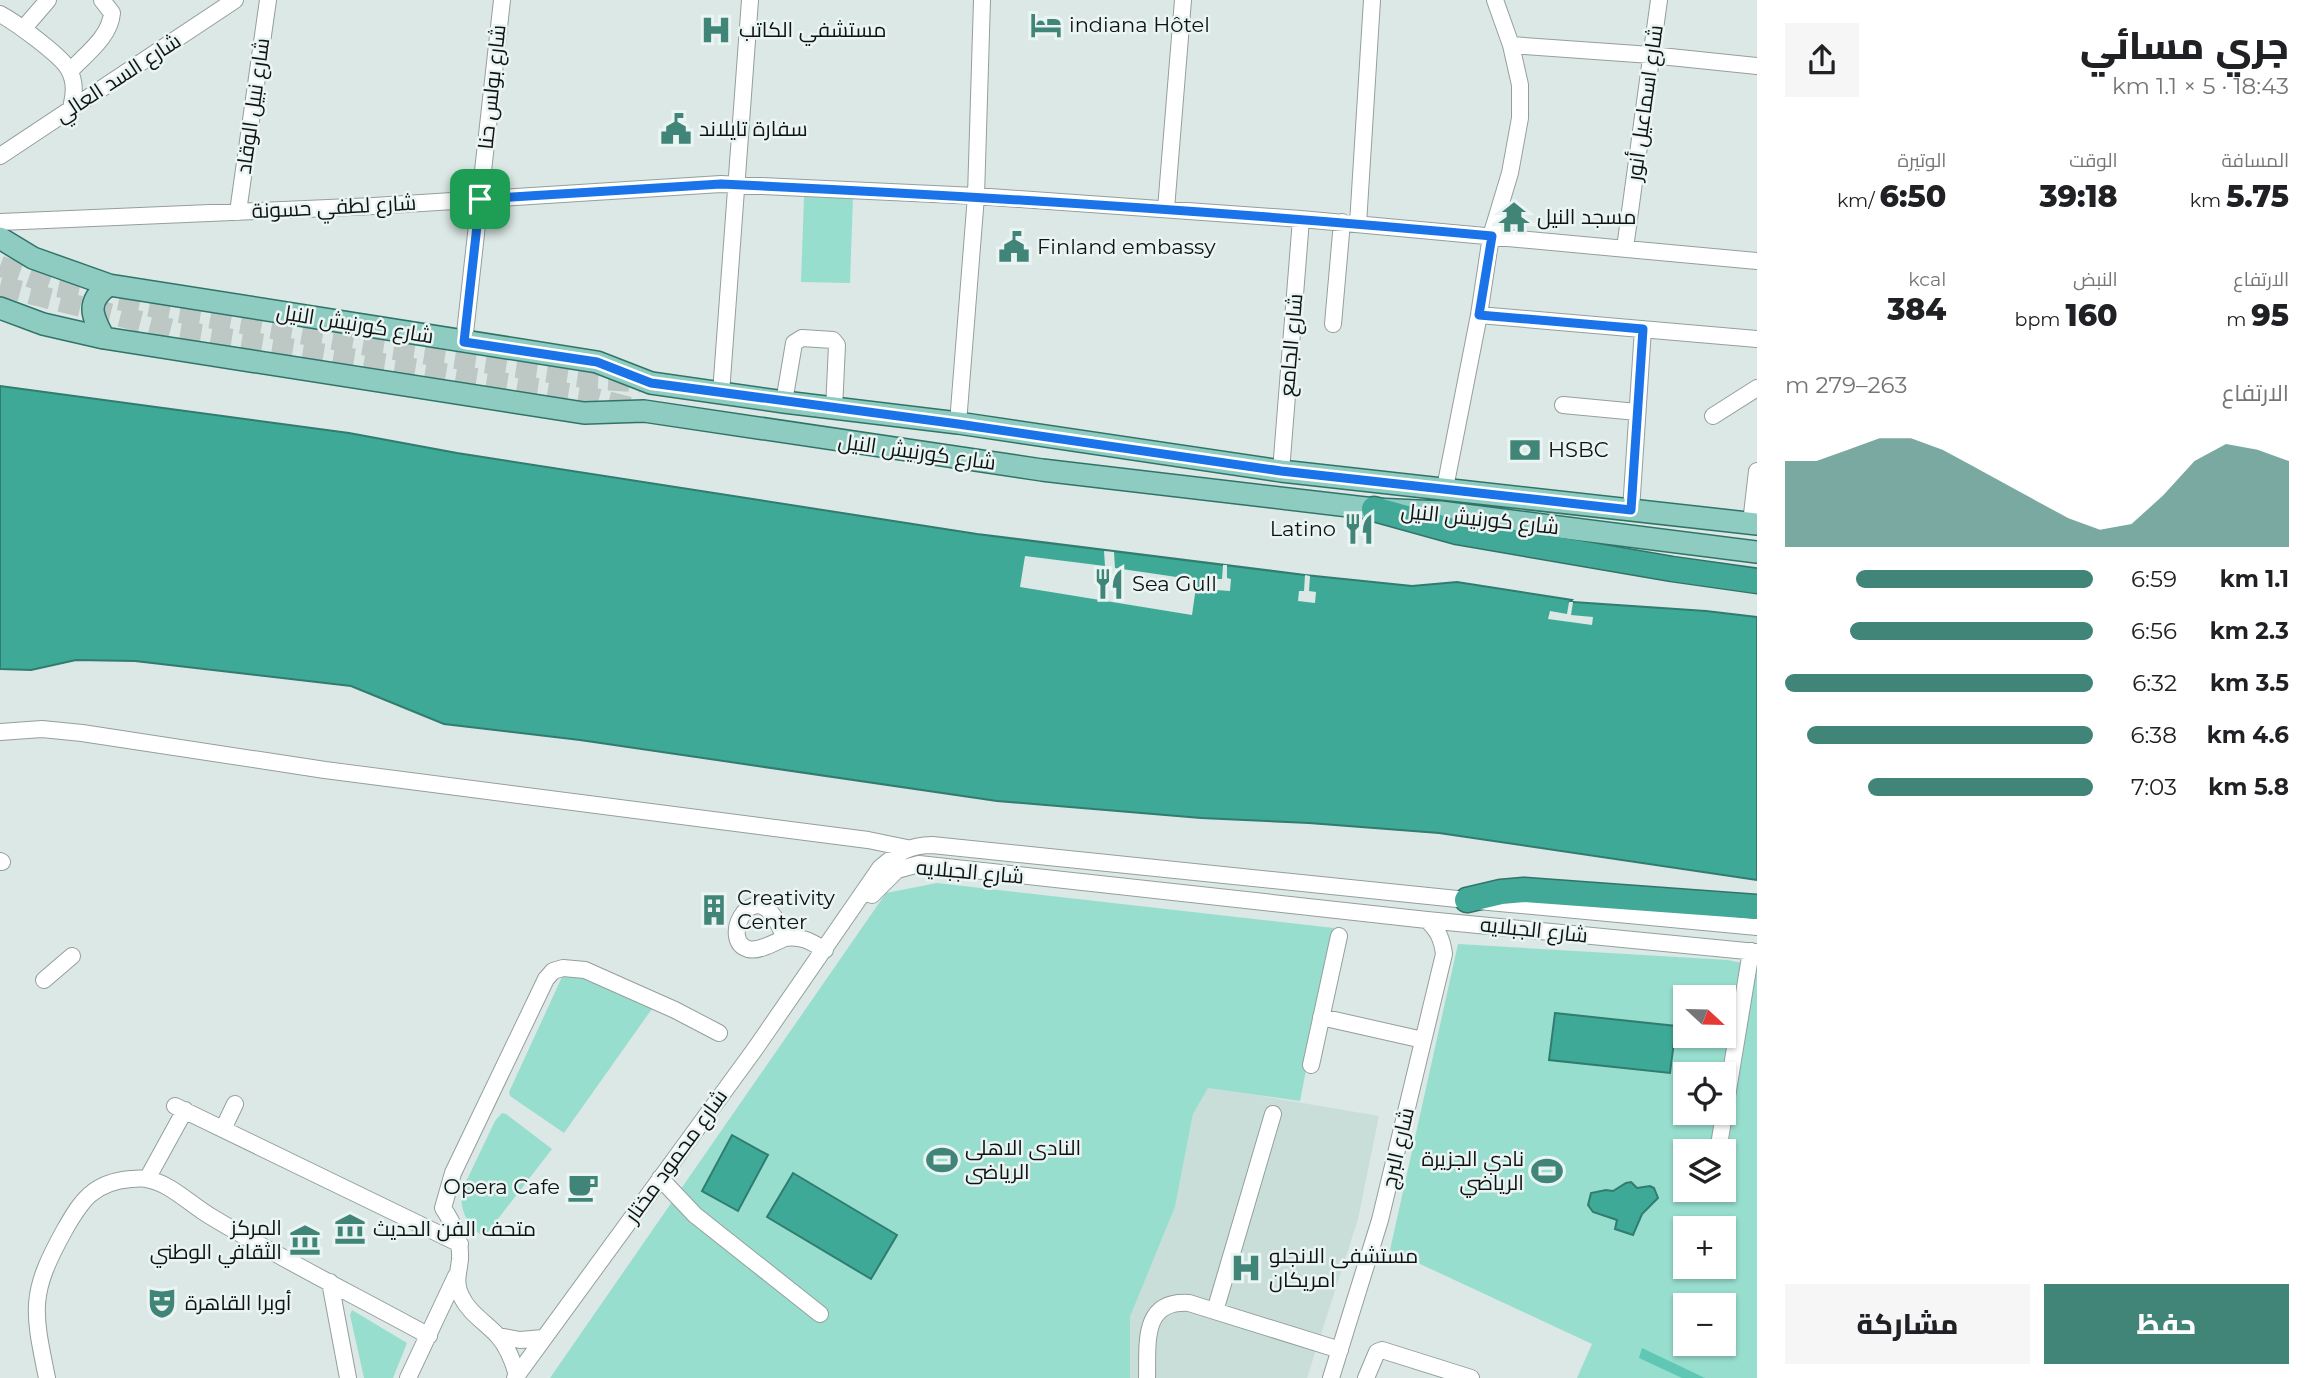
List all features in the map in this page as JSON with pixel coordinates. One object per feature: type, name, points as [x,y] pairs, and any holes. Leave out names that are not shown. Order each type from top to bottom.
[{"type":"highway","points":[[1374,509],[1457,532],[1757,581]]},
{"type":"highway","points":[[1467,900],[1524,890],[1757,907]]},
{"type":"main road","name":"شارع كورنيش النيل","points":[[0,238],[33,258],[108,285],[597,362],[651,383],[1281,471],[1754,524]]},
{"type":"main road","points":[[104,338],[92,313],[99,292],[108,285]]},
{"type":"main road","name":"شارع كورنيش النيل","points":[[0,308],[43,324],[104,338],[584,413],[645,411],[1042,470],[1374,509],[1440,512],[1757,552]]},
{"type":"street","points":[[23,29],[48,0]]},
{"type":"street","points":[[70,71],[111,24],[112,13],[102,0]]},
{"type":"street","name":"شارع السد العالي","points":[[0,156],[235,0]]},
{"type":"street","name":"شارع نبيل الوقاد","points":[[238,212],[268,0]]},
{"type":"street","name":"شارع بولس حنا","points":[[464,342],[502,0]]},
{"type":"street","points":[[721,393],[750,0]]},
{"type":"street","points":[[958,424],[976,196],[982,0]]},
{"type":"street","points":[[1166,209],[1183,0]]},
{"type":"street","points":[[1333,324],[1350,223],[1372,0]]},
{"type":"street","points":[[1445,488],[1492,236],[1510,173],[1520,118],[1520,85],[1511,46],[1495,0]]},
{"type":"street","name":"شارع اسماعيل أنور","points":[[1625,248],[1659,0]]},
{"type":"street","points":[[0,14],[65,63],[74,83],[71,108]]},
{"type":"street","points":[[1511,46],[1651,55],[1757,66]]},
{"type":"street","name":"شارع لطفي حسونة","points":[[0,222],[238,212],[736,184],[976,196],[1301,219],[1757,261]]},
{"type":"street","name":"شارع الجامع","points":[[1281,471],[1301,219]]},
{"type":"street","points":[[1479,315],[1757,339]]},
{"type":"street","points":[[1631,510],[1643,329]]},
{"type":"street","points":[[784,402],[794,343],[802,338],[833,340],[837,345],[834,409]]},
{"type":"street","points":[[1713,416],[1757,388]]},
{"type":"street","points":[[1563,405],[1637,412]]},
{"type":"street","points":[[1754,524],[1757,471]]},
{"type":"street","points":[[0,732],[42,729],[82,733],[326,770],[867,840],[907,848]]},
{"type":"street","name":"شارع الجبلايه","points":[[837,933],[880,868],[907,848],[932,845],[1757,927]]},
{"type":"street","name":"شارع الجبلايه","points":[[837,933],[897,870],[919,864],[1427,920],[1754,952]]},
{"type":"street","name":"شارع البرج","points":[[1331,1378],[1380,1220],[1444,954],[1436,929],[1427,920]]},
{"type":"street","name":"شارع محمود مختار","points":[[516,1376],[837,933]]},
{"type":"street","points":[[785,938],[799,936],[825,950]]},
{"type":"street","points":[[1311,1065],[1339,936]]},
{"type":"street","points":[[1720,1139],[1754,952]]},
{"type":"street","points":[[44,980],[72,956]]},
{"type":"street","points":[[408,1378],[456,1276],[460,1261],[460,1244],[454,1224],[443,1208],[453,1173],[540,991],[553,971],[575,967],[585,970],[676,1010],[719,1033]]},
{"type":"street","points":[[1321,1017],[1423,1040]]},
{"type":"street","points":[[223,1129],[235,1104]]},
{"type":"street","points":[[147,1178],[180,1108],[460,1244]]},
{"type":"street","points":[[1215,1311],[1273,1114]]},
{"type":"street","points":[[47,1378],[36,1324],[40,1280],[48,1260],[79,1206],[96,1188],[119,1180],[147,1178],[168,1188],[210,1216],[429,1336]]},
{"type":"street","points":[[660,1178],[695,1215],[820,1314]]},
{"type":"street","points":[[456,1276],[459,1293],[467,1308],[498,1336],[510,1354],[516,1376]]},
{"type":"street","points":[[330,1282],[348,1378]]},
{"type":"street","points":[[1147,1378],[1149,1332],[1153,1318],[1162,1308],[1175,1302],[1215,1311],[1340,1350]]},
{"type":"street","points":[[498,1336],[520,1340],[543,1338]]},
{"type":"street","points":[[1366,1378],[1377,1352],[1382,1350],[1471,1378]]},
{"type":"shaded area","points":[[804,197],[853,198],[850,283],[801,282]]},
{"type":"shaded area","points":[[0,386],[349,433],[457,453],[977,534],[1305,575],[1412,586],[1457,582],[1572,600],[1570,602],[1757,617],[1757,880],[1439,833],[1201,818],[997,801],[580,740],[444,724],[351,686],[135,661],[76,660],[31,670],[0,669]]},
{"type":"shaded area","name":"النادى الاهلى الرياضى","points":[[937,883],[1334,928],[1300,1101],[1208,1088],[1193,1114],[1175,1207],[1130,1317],[1130,1378],[550,1378],[886,893]]},
{"type":"shaded area","name":"نادي الجزيرة الرياضي","points":[[1458,944],[1728,960],[1757,966],[1757,1378],[1577,1378],[1592,1344],[1390,1250]]},
{"type":"shaded area","points":[[566,974],[654,1006],[564,1133],[510,1096],[509,1092],[562,977]]},
{"type":"shaded area","points":[[1555,1013],[1673,1026],[1670,1073],[1549,1060]]},
{"type":"shaded area","name":"مستشفى الانجلو امريكان","points":[[1208,1087],[1379,1116],[1358,1219],[1307,1378],[1130,1378],[1130,1317],[1175,1207],[1193,1114]]},
{"type":"shaded area","points":[[502,1113],[552,1149],[484,1237],[473,1228],[466,1217],[462,1190],[495,1121]]},
{"type":"shaded area","points":[[732,1135],[768,1155],[738,1211],[702,1191]]},
{"type":"shaded area","points":[[793,1173],[897,1235],[871,1279],[767,1217]]},
{"type":"shaded area","points":[[1631,1182],[1637,1188],[1654,1188],[1658,1198],[1642,1214],[1633,1235],[1615,1229],[1617,1220],[1593,1212],[1588,1205],[1591,1193],[1613,1191]]},
{"type":"shaded area","points":[[352,1310],[407,1343],[393,1378],[364,1378],[350,1315]]},
{"type":"shaded area","points":[[1642,1348],[1705,1378],[1682,1378],[1639,1358]]},
{"type":"pier","name":"Sea Gull","points":[[1104,551],[1114,552],[1115,568],[1197,580],[1192,615],[1020,587],[1025,556],[1105,566]]},
{"type":"pier","points":[[1223,565],[1227,565],[1227,578],[1231,579],[1230,591],[1216,590],[1217,579],[1222,579]]},
{"type":"pier","points":[[1305,575],[1310,576],[1309,591],[1316,592],[1315,603],[1298,601],[1299,591],[1304,591]]},
{"type":"pier","points":[[1569,602],[1573,602],[1571,615],[1593,617],[1592,625],[1548,619],[1550,611],[1567,614]]},
{"type":"tunnel","points":[[0,266],[55,286],[177,312],[371,346],[594,379],[641,382]]},
{"type":"tunnel","points":[[0,286],[174,330],[590,397],[636,409]]},
{"type":"place","name":"indiana Hôtel","points":[[1046,25]]},
{"type":"place","name":"مستشفي الكاتب","points":[[716,30]]},
{"type":"place","name":"سفارة تايلاند","points":[[676,129]]},
{"type":"place","name":"مسجد النيل","points":[[1514,217]]},
{"type":"place","name":"Finland embassy","points":[[1014,247]]},
{"type":"place","name":"HSBC","points":[[1525,450]]},
{"type":"place","name":"Latino","points":[[1359,529]]},
{"type":"place","name":"Sea Gull","points":[[1109,584]]},
{"type":"place","name":"Creativity Center","points":[[714,910]]},
{"type":"place","name":"النادى الاهلى الرياضى","points":[[942,1160]]},
{"type":"place","name":"نادي الجزيرة الرياضي","points":[[1547,1171]]},
{"type":"place","name":"Opera Cafe","points":[[583,1187]]},
{"type":"place","name":"متحف الفن الحديث","points":[[350,1229]]},
{"type":"place","name":"المركز الثقافي الوطني","points":[[305,1240]]},
{"type":"place","name":"مستشفى الانجلو امريكان","points":[[1246,1268]]},
{"type":"place","name":"أوبرا القاهرة","points":[[162,1303]]},
{"type":"route","points":[[721,184],[976,196],[1301,219],[1492,236],[1479,315],[1643,329],[1631,510],[1281,471],[651,383],[597,362],[464,342],[480,199],[721,184]]}]
